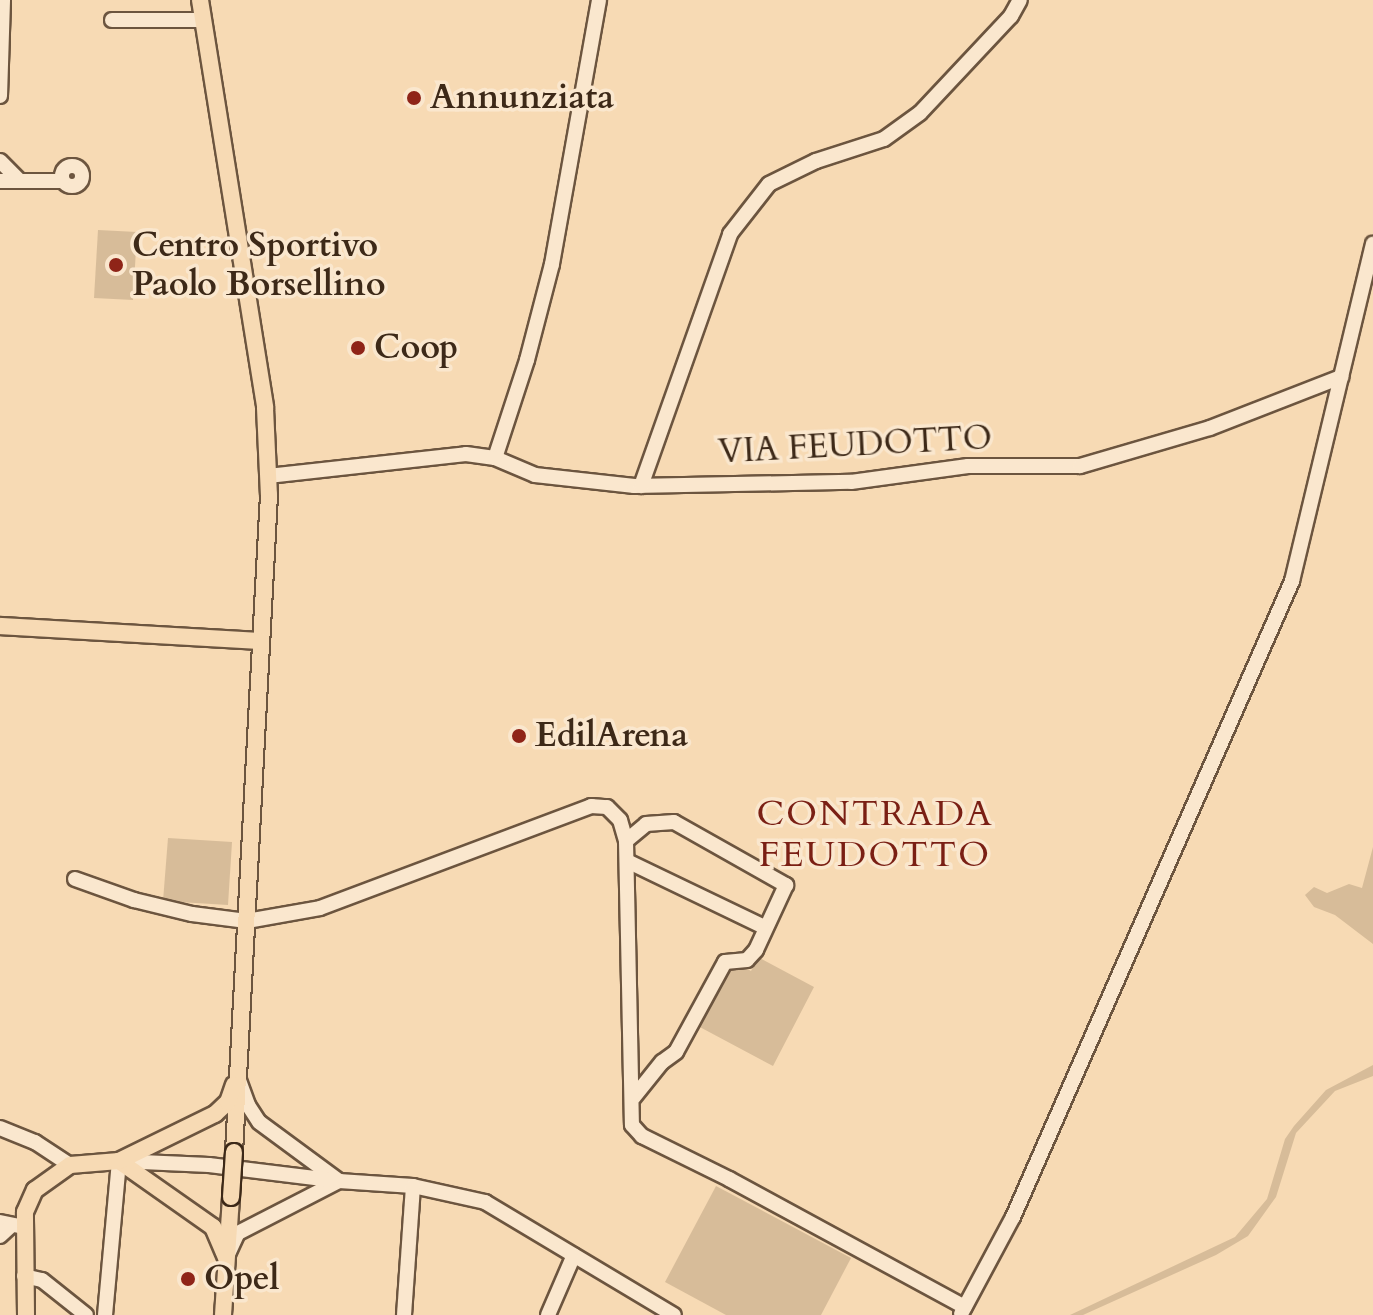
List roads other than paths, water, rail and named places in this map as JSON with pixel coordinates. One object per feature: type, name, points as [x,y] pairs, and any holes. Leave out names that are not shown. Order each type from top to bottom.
[{"type":"main road","points":[[200,0],[265,408],[268,476],[247,921],[223,1315]]},
{"type":"main road","points":[[0,626],[261,641]]},
{"type":"main road","points":[[26,1315],[24,1276],[12,1225],[25,1212],[35,1190],[70,1165],[119,1161],[215,1114],[228,1102],[238,1076]]},
{"type":"main road","points":[[119,1161],[213,1227],[226,1257]]},
{"type":"street","points":[[0,96],[3,0]]},
{"type":"street","points":[[495,458],[527,360],[552,264],[599,0]]},
{"type":"street","points":[[641,486],[730,234],[769,184],[816,161],[884,139],[920,113],[1011,16],[1020,0]]},
{"type":"street","points":[[112,20],[202,20]]},
{"type":"street","points":[[0,161],[19,180]]},
{"type":"street","points":[[0,181],[62,181]]},
{"type":"street","points":[[75,879],[134,900],[203,917],[247,921],[320,908],[591,806],[607,807],[620,820],[626,841],[634,1097],[632,1125],[642,1136],[729,1179],[963,1311],[1019,1202],[1292,581],[1373,244]]},
{"type":"street","name":"VIA FEUDOTTO","points":[[268,476],[466,454],[495,458],[535,475],[641,486],[851,482],[968,466],[1080,466],[1210,428],[1341,377]]},
{"type":"street","points":[[626,841],[646,824],[674,822],[786,885],[756,950],[747,960],[725,962],[676,1052],[662,1062],[634,1097]]},
{"type":"street","points":[[627,861],[764,927]]},
{"type":"street","points":[[238,1076],[248,1105],[259,1122],[339,1181]]},
{"type":"street","points":[[0,1128],[35,1142],[70,1165]]},
{"type":"street","points":[[105,1315],[119,1161],[209,1165],[257,1173],[413,1186],[485,1202],[674,1315]]},
{"type":"street","points":[[226,1257],[238,1233],[339,1181]]},
{"type":"street","points":[[404,1315],[413,1186]]},
{"type":"street","points":[[0,1236],[12,1225]]},
{"type":"street","points":[[548,1315],[574,1255]]},
{"type":"street","points":[[24,1276],[42,1280],[86,1315]]},
{"type":"place","name":"Annunziata","points":[[414,98]]},
{"type":"place","name":"Centro Sportivo Paolo Borsellino","points":[[116,265]]},
{"type":"place","name":"Coop","points":[[358,348]]},
{"type":"place","name":"EdilArena","points":[[519,736]]},
{"type":"place","name":"Opel","points":[[188,1279]]},
{"type":"district","name":"CONTRADA FEUDOTTO","points":[[875,834]]}]
